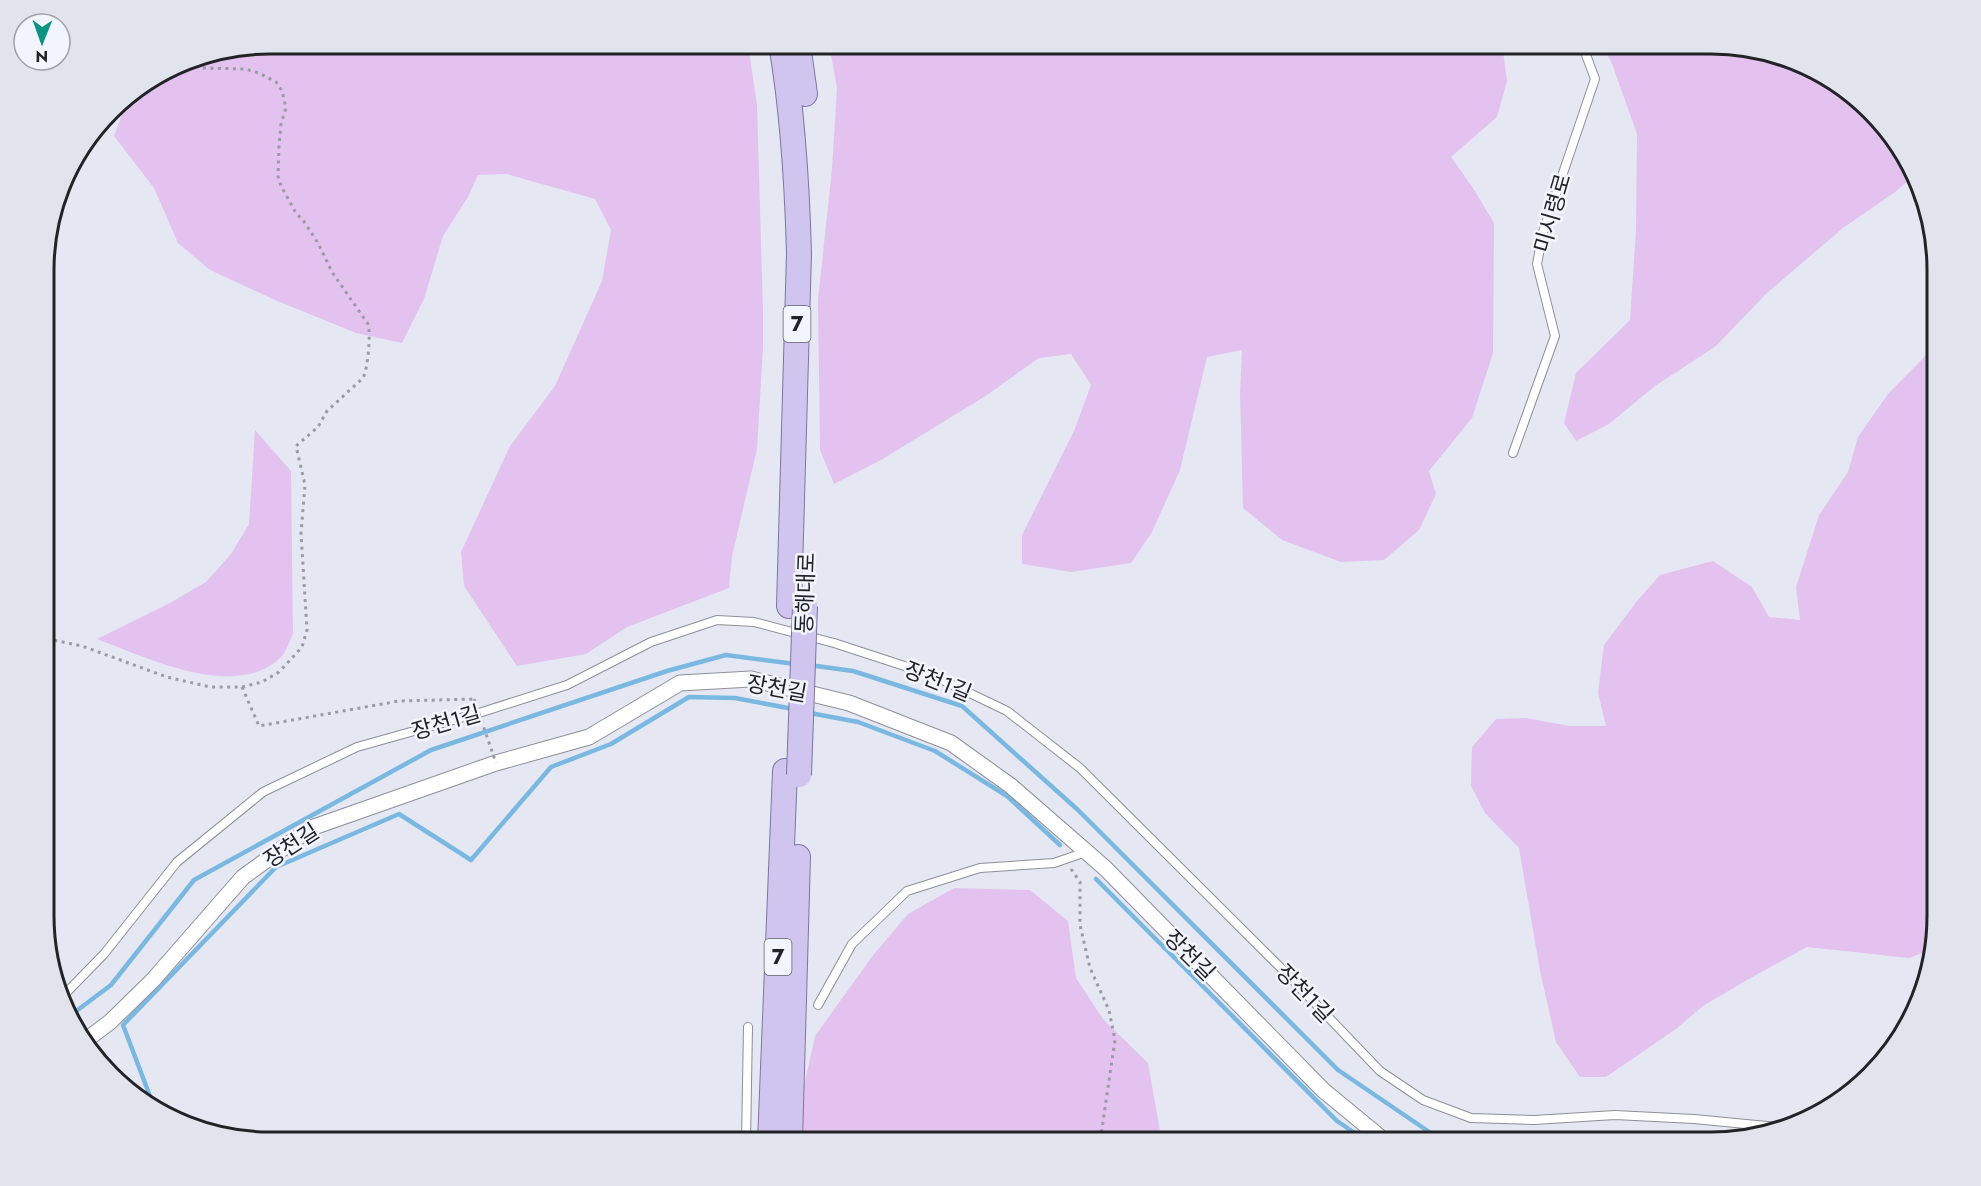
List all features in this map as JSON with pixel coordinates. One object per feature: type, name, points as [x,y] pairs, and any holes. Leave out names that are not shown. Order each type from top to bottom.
[{"type":"main road","name":"동해대로","points":[[783,54],[790,95],[798,203],[797,606]]},
{"type":"main road","name":"동해대로","points":[[797,606],[811,340],[810,208],[805,97],[799,54]]},
{"type":"main road","name":"7","points":[[790,1132],[792,773],[797,606]]},
{"type":"main road","name":"7","points":[[772,1132],[792,773]]},
{"type":"street","name":"장천길","points":[[90,1037],[110,1022],[153,980],[243,877],[311,828],[496,763],[589,737],[680,683],[751,679],[849,703],[951,743],[1011,786],[1105,868],[1323,1090],[1374,1132]]},
{"type":"lane","name":"미시령로","points":[[1513,453],[1555,336],[1537,264],[1543,232],[1595,79],[1586,54]]},
{"type":"lane","name":"장천1길","points":[[67,992],[104,954],[177,862],[263,792],[357,747],[482,712],[567,685],[651,642],[717,620],[744,621],[834,643],[932,675],[1007,711],[1080,768],[1287,974],[1380,1071],[1423,1100],[1471,1118],[1534,1120],[1615,1114],[1764,1126]]},
{"type":"lane","points":[[818,1005],[852,944],[907,891],[980,868],[1053,863],[1086,852]]},
{"type":"lane","points":[[746,1132],[748,1027]]},
{"type":"path","points":[[54,640],[82,646],[167,677],[210,687],[242,687],[262,682],[279,672],[302,647],[307,630],[301,533],[305,485],[296,446],[318,427],[327,411],[363,378],[367,370],[370,331],[368,324],[332,272],[318,243],[296,213],[281,186],[278,176],[279,145],[281,124],[286,108],[282,91],[276,82],[245,69],[196,67]]},
{"type":"path","points":[[242,687],[259,726],[399,701],[474,699],[496,763]]},
{"type":"path","points":[[1063,860],[1080,882],[1080,925],[1090,968],[1109,1010],[1115,1040],[1101,1132]]},
{"type":"shaded area","points":[[255,54],[749,54],[757,105],[763,347],[757,449],[732,556],[729,588],[627,627],[586,654],[517,666],[464,586],[461,552],[510,446],[555,386],[602,281],[611,230],[595,199],[506,174],[478,175],[468,197],[443,236],[424,299],[402,343],[356,333],[210,270],[178,243],[154,188],[114,136],[123,112],[150,90],[174,76],[214,61]]},
{"type":"shaded area","points":[[831,54],[1503,54],[1507,81],[1497,117],[1451,157],[1494,223],[1493,353],[1472,418],[1429,471],[1436,494],[1419,530],[1384,560],[1341,562],[1282,540],[1243,508],[1240,392],[1242,350],[1207,357],[1180,470],[1152,532],[1131,563],[1071,572],[1022,564],[1022,535],[1074,431],[1091,385],[1071,354],[1039,358],[984,397],[881,460],[834,484],[820,450],[818,300],[832,169],[837,88]]},
{"type":"shaded area","points":[[1606,54],[1726,54],[1767,61],[1794,70],[1831,90],[1864,117],[1891,150],[1908,181],[1843,228],[1767,293],[1716,346],[1655,386],[1609,424],[1576,441],[1564,423],[1576,373],[1630,320],[1636,230],[1637,134]]},
{"type":"shaded area","points":[[1927,354],[1927,931],[1924,953],[1909,958],[1807,947],[1703,1006],[1676,1029],[1606,1077],[1580,1077],[1556,1042],[1540,971],[1519,848],[1485,813],[1471,786],[1472,747],[1496,719],[1526,718],[1570,726],[1606,726],[1598,693],[1604,645],[1660,575],[1713,561],[1752,587],[1769,617],[1800,620],[1796,587],[1819,515],[1848,472],[1858,437],[1888,394]]},
{"type":"shaded area","points":[[255,430],[291,471],[293,634],[282,656],[261,670],[239,676],[215,676],[164,664],[97,639],[168,604],[206,582],[231,554],[249,524]]},
{"type":"shaded area","points":[[954,888],[1030,890],[1068,921],[1076,978],[1103,1019],[1148,1063],[1160,1132],[800,1132],[802,1095],[815,1036],[874,954],[908,914]]},
{"type":"waterway","points":[[76,1011],[111,985],[194,880],[431,750],[667,671],[726,655],[795,664]]},
{"type":"waterway","points":[[809,665],[853,671],[962,706],[1078,810],[1338,1070],[1429,1132]]},
{"type":"waterway","points":[[150,1096],[123,1025],[276,867],[399,814],[471,860],[551,767],[611,744],[689,697],[735,698],[793,709]]},
{"type":"waterway","points":[[810,713],[858,722],[935,751],[1007,796],[1060,845]]},
{"type":"waterway","points":[[1096,879],[1337,1121],[1353,1132]]}]
